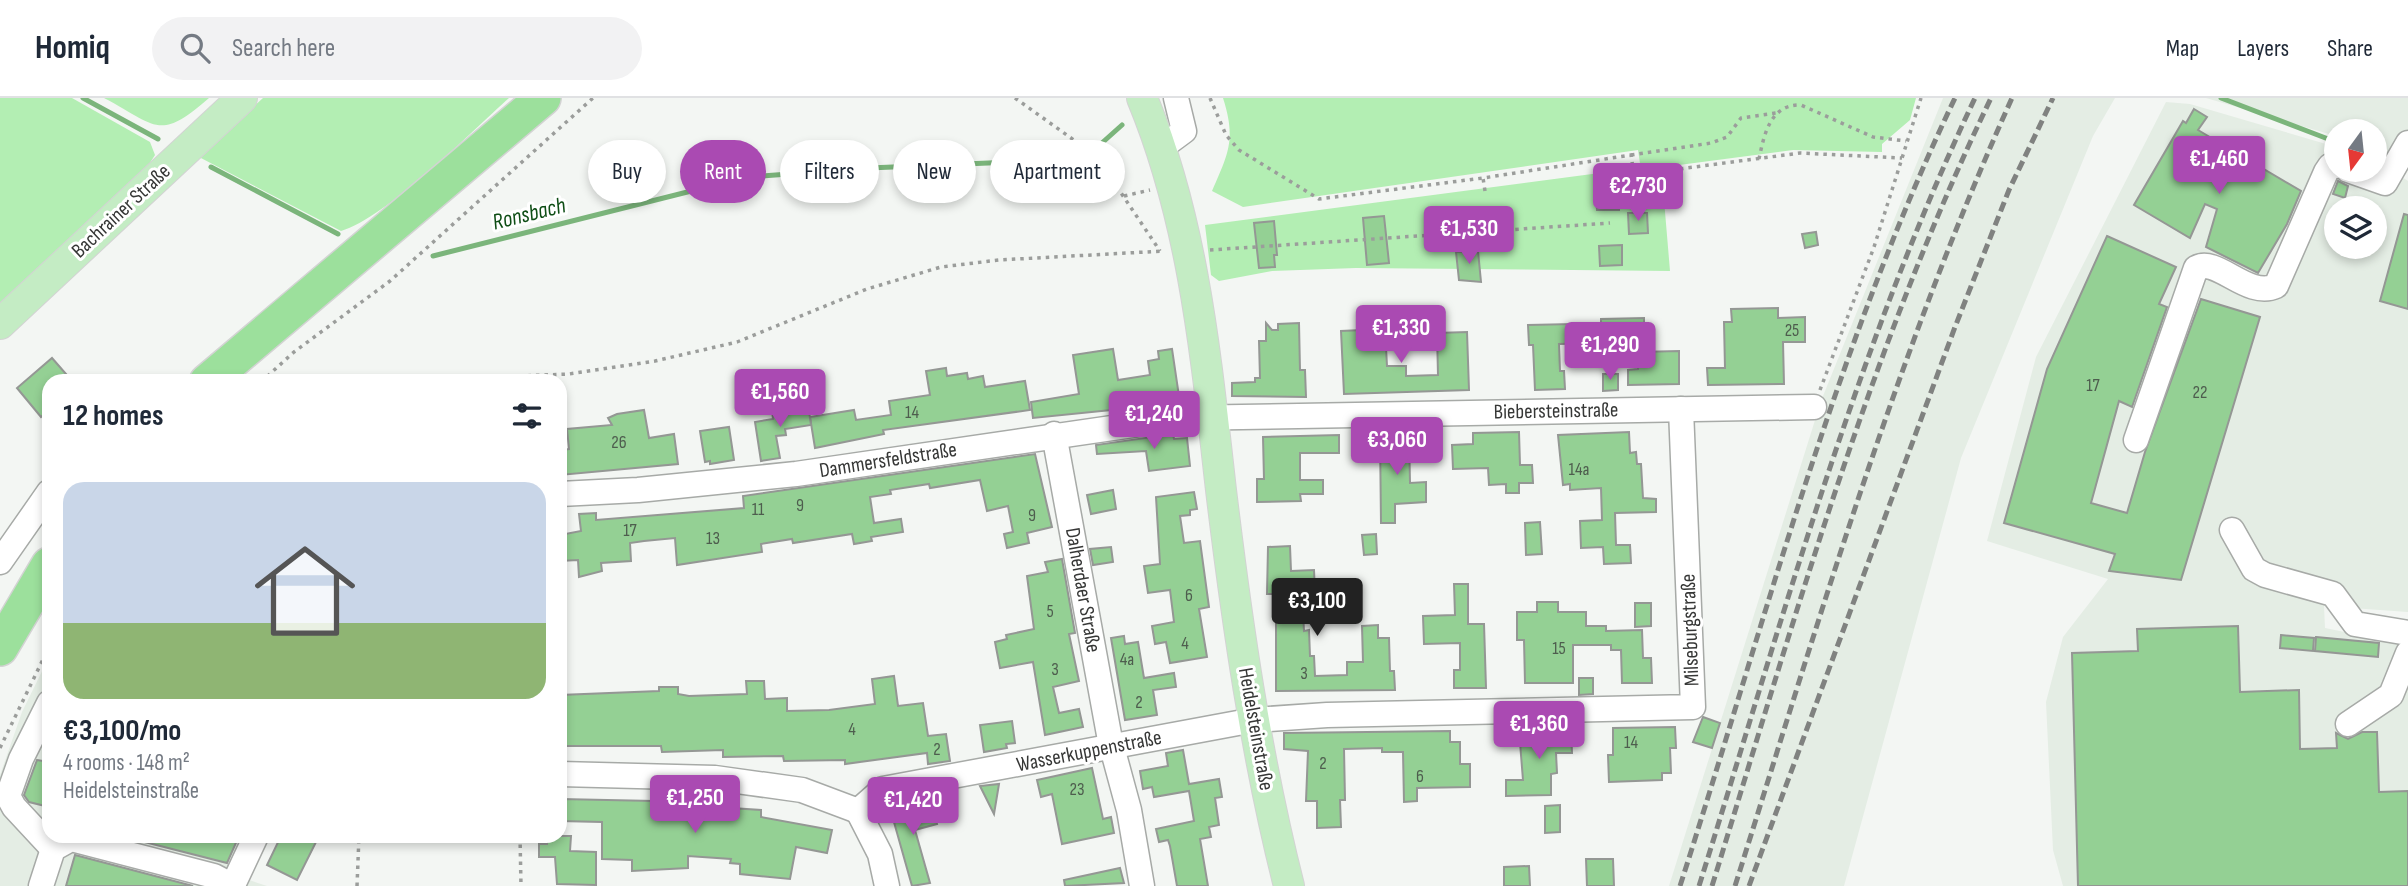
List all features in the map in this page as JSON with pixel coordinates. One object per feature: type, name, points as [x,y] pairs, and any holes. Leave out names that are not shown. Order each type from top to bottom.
[{"type":"highway","points":[[216,374],[543,98]]},
{"type":"highway","points":[[0,648],[42,577]]},
{"type":"main road","name":"Bachrainer Straße","points":[[0,324],[242,98]]},
{"type":"main road","name":"Heidelsteinstraße","points":[[1142,98],[1161,148],[1174,250],[1194,280],[1254,720],[1289,886]]},
{"type":"street","points":[[1161,148],[1184,131],[1176,98]]},
{"type":"street","points":[[2387,180],[2400,158]]},
{"type":"street","points":[[2136,440],[2196,268],[2208,265],[2258,288],[2276,286],[2324,177]]},
{"type":"street","name":"Biebersteinstraße","points":[[1214,419],[1814,407]]},
{"type":"street","name":"Milseburgstraße","points":[[1254,720],[1327,715],[1692,707],[1681,409]]},
{"type":"street","name":"Dammersfeldstraße","points":[[567,494],[638,490],[796,474],[1054,434],[1181,418],[1214,419]]},
{"type":"street","name":"Dalherdaer Straße","points":[[1054,434],[1112,746],[1129,810],[1142,886]]},
{"type":"street","points":[[0,562],[42,502]]},
{"type":"street","points":[[2232,530],[2254,569],[2265,575],[2333,594],[2355,624],[2408,633]]},
{"type":"street","points":[[2348,724],[2391,695],[2408,653]]},
{"type":"street","points":[[42,718],[21,759],[8,796],[13,807],[42,838]]},
{"type":"street","name":"Wasserkuppenstraße","points":[[858,811],[883,789],[1254,720]]},
{"type":"street","points":[[567,774],[715,778],[802,790],[858,811],[880,854],[887,886]]},
{"type":"street","points":[[46,843],[52,849]]},
{"type":"street","points":[[41,886],[52,849],[60,843]]},
{"type":"street","points":[[91,843],[214,876],[233,886],[253,843]]},
{"type":"path","points":[[270,374],[294,352],[390,281],[593,98]]},
{"type":"path","points":[[1015,98],[1074,140]]},
{"type":"path","points":[[1210,98],[1226,135],[1239,150],[1319,199],[1483,178],[1711,143],[1727,137],[1741,118],[1776,113],[1793,104],[1801,105],[1872,137],[1906,141]]},
{"type":"path","points":[[1814,407],[1874,247],[1921,98]]},
{"type":"path","points":[[1759,159],[1766,127],[1776,113]]},
{"type":"path","points":[[1631,155],[1634,175],[1800,153],[1902,158]]},
{"type":"path","points":[[1483,178],[1485,191]]},
{"type":"path","points":[[1125,196],[1155,189]]},
{"type":"path","points":[[1125,197],[1174,250]]},
{"type":"path","points":[[567,374],[655,361],[737,342],[867,289],[941,267],[999,260],[1217,250],[1610,223]]},
{"type":"path","points":[[0,748],[42,661]]},
{"type":"path","points":[[357,886],[359,843]]},
{"type":"path","points":[[520,843],[521,886]]},
{"type":"shaded area","points":[[1943,98],[2115,98],[2093,136],[1961,458],[1844,886],[1669,886],[1821,401]]},
{"type":"shaded area","points":[[2206,98],[2408,98],[2408,169],[2387,156],[2387,119],[2324,119],[2324,132]]},
{"type":"shaded area","points":[[2166,102],[2190,104],[2324,143],[2324,182],[2387,182],[2387,168],[2408,181],[2408,612],[2324,606],[2325,628],[2408,645],[2408,886],[2063,886],[2053,850],[2046,702],[2063,637],[2108,579],[1987,541],[2036,357]]},
{"type":"shaded area","points":[[42,671],[42,843],[264,843],[246,879],[267,886],[0,886],[0,775],[22,712]]},
{"type":"green space","points":[[0,98],[72,98],[150,142],[155,155],[146,169],[0,311]]},
{"type":"green space","points":[[104,98],[209,98],[179,120],[168,125],[158,125],[147,122]]},
{"type":"green space","points":[[263,98],[509,98],[404,192],[360,223],[341,231],[199,157]]},
{"type":"green space","points":[[1223,98],[1916,98],[1910,120],[1882,144],[1882,152],[1793,150],[1641,170],[1638,150],[1243,207],[1212,191],[1229,145],[1229,124]]},
{"type":"green space","points":[[1630,169],[1632,179],[1662,176],[1670,271],[1356,268],[1272,271],[1219,281],[1211,275],[1205,225]]},
{"type":"building","points":[[2194,109],[2207,117],[2198,130],[2301,191],[2287,224],[2258,273],[2206,247],[2217,209],[2205,204],[2190,238],[2134,205],[2183,121],[2186,123]]},
{"type":"building","points":[[2338,182],[2348,186],[2346,196],[2333,194]]},
{"type":"building","points":[[1619,196],[1619,210],[1597,210],[1596,197]]},
{"type":"building","points":[[1628,213],[1647,213],[1648,233],[1629,234]]},
{"type":"building","points":[[2404,214],[2408,215],[2408,309],[2380,301]]},
{"type":"building","points":[[1384,216],[1389,263],[1367,265],[1363,218]]},
{"type":"building","points":[[1274,221],[1277,255],[1274,255],[1275,267],[1259,268],[1254,223]]},
{"type":"building","points":[[1816,232],[1818,245],[1805,248],[1802,234]]},
{"type":"building","points":[[2107,236],[2176,267],[2159,304],[2167,307],[2132,407],[2119,401],[2091,503],[2127,513],[2145,452],[2201,299],[2260,317],[2181,580],[2109,571],[2115,554],[2004,523],[2047,369]]},
{"type":"building","points":[[1622,245],[1622,265],[1600,266],[1599,246]]},
{"type":"building","points":[[1478,251],[1481,282],[1459,280],[1456,252]]},
{"type":"building","points":[[1778,308],[1778,318],[1805,317],[1805,342],[1783,342],[1784,384],[1708,385],[1707,368],[1725,368],[1724,322],[1732,322],[1731,309]]},
{"type":"building","points":[[1644,318],[1644,342],[1559,344],[1560,371],[1564,371],[1565,389],[1535,390],[1533,345],[1529,345],[1528,325],[1573,324],[1573,328],[1601,328],[1601,319]]},
{"type":"building","points":[[1266,323],[1272,330],[1278,330],[1278,324],[1299,323],[1300,370],[1305,370],[1306,397],[1232,396],[1232,383],[1255,382],[1255,378],[1260,378],[1259,341],[1266,341]]},
{"type":"building","points":[[1385,329],[1387,366],[1406,366],[1406,376],[1438,375],[1437,333],[1467,332],[1469,390],[1344,394],[1341,331]]},
{"type":"building","points":[[1113,349],[1118,380],[1150,375],[1148,361],[1159,359],[1158,351],[1172,349],[1180,403],[1033,418],[1031,402],[1079,394],[1073,355]]},
{"type":"building","points":[[1679,351],[1679,384],[1628,385],[1628,370],[1638,369],[1638,352]]},
{"type":"building","points":[[52,358],[66,374],[42,374],[41,417],[17,388]]},
{"type":"building","points":[[946,368],[947,376],[967,373],[968,379],[983,376],[985,387],[1025,381],[1030,410],[883,430],[884,434],[815,448],[810,417],[854,410],[856,420],[891,415],[889,401],[930,395],[926,371]]},
{"type":"building","points":[[1603,374],[1618,374],[1618,390],[1603,391]]},
{"type":"building","points":[[808,404],[811,425],[785,429],[786,435],[776,436],[780,458],[761,461],[755,422],[773,419],[772,410]]},
{"type":"building","points":[[644,410],[649,438],[674,434],[678,464],[567,474],[567,429],[612,425],[608,418]]},
{"type":"building","points":[[729,427],[734,460],[710,464],[710,461],[705,462],[700,431]]},
{"type":"building","points":[[1519,432],[1520,465],[1532,465],[1533,483],[1519,483],[1519,493],[1506,493],[1506,484],[1489,485],[1488,468],[1453,469],[1452,445],[1473,444],[1473,433]]},
{"type":"building","points":[[1629,432],[1630,453],[1636,452],[1637,464],[1641,464],[1643,498],[1656,499],[1656,512],[1615,513],[1616,545],[1630,545],[1631,563],[1604,564],[1603,547],[1581,548],[1580,521],[1602,520],[1601,488],[1570,490],[1570,484],[1563,485],[1558,435]]},
{"type":"building","points":[[1173,434],[1174,439],[1187,438],[1190,466],[1149,471],[1146,451],[1097,454],[1096,445]]},
{"type":"building","points":[[1339,435],[1339,453],[1300,453],[1300,480],[1323,480],[1323,494],[1300,494],[1301,501],[1257,502],[1257,479],[1264,479],[1263,437]]},
{"type":"building","points":[[1380,435],[1409,435],[1410,483],[1426,482],[1426,502],[1395,504],[1395,523],[1381,523]]},
{"type":"building","points":[[1035,454],[1052,527],[1027,533],[1029,543],[1007,548],[1004,534],[1013,532],[1008,506],[987,511],[980,480],[930,488],[929,484],[890,490],[891,494],[870,497],[874,523],[901,519],[903,532],[871,537],[872,541],[854,544],[852,534],[793,543],[792,539],[761,544],[762,552],[677,565],[675,538],[644,541],[630,543],[631,561],[601,563],[602,571],[579,577],[578,560],[567,561],[567,534],[581,531],[579,514],[596,513],[596,520],[744,508],[743,496]]},
{"type":"building","points":[[1113,490],[1116,509],[1091,514],[1087,495]]},
{"type":"building","points":[[1194,492],[1197,509],[1190,510],[1190,515],[1180,516],[1184,543],[1200,541],[1209,607],[1199,609],[1207,657],[1170,663],[1166,642],[1155,644],[1152,626],[1174,622],[1170,590],[1148,593],[1144,566],[1160,564],[1156,497]]},
{"type":"building","points":[[1540,522],[1542,554],[1526,555],[1525,523]]},
{"type":"building","points":[[1376,534],[1377,554],[1364,555],[1362,535]]},
{"type":"building","points":[[1290,546],[1291,571],[1314,570],[1315,593],[1302,593],[1304,631],[1309,630],[1310,656],[1314,656],[1315,676],[1347,675],[1347,662],[1363,662],[1362,626],[1378,625],[1378,638],[1389,638],[1390,671],[1394,671],[1395,690],[1276,691],[1276,594],[1267,594],[1268,547]]},
{"type":"building","points":[[1111,547],[1113,562],[1093,565],[1090,549]]},
{"type":"building","points":[[1062,559],[1075,633],[1069,634],[1079,681],[1053,687],[1059,713],[1079,709],[1083,727],[1045,735],[1033,662],[1000,668],[995,642],[1007,639],[1006,635],[1034,629],[1027,576],[1048,572],[1045,562]]},
{"type":"building","points":[[1454,584],[1468,584],[1468,624],[1484,624],[1486,688],[1454,688],[1454,670],[1460,670],[1460,643],[1424,644],[1423,616],[1455,615]]},
{"type":"building","points":[[1537,602],[1558,602],[1558,612],[1586,612],[1586,626],[1606,626],[1606,631],[1642,630],[1643,658],[1651,658],[1652,683],[1622,683],[1621,650],[1611,650],[1611,645],[1573,645],[1573,683],[1525,683],[1524,640],[1517,640],[1517,612],[1537,612]]},
{"type":"building","points":[[1635,603],[1651,603],[1651,626],[1635,627]]},
{"type":"building","points":[[2238,626],[2240,692],[2299,690],[2300,749],[2337,748],[2336,733],[2348,739],[2362,732],[2377,732],[2379,792],[2408,791],[2408,886],[2078,886],[2072,653],[2138,651],[2137,629]]},
{"type":"building","points":[[2281,635],[2314,638],[2313,651],[2280,648]]},
{"type":"building","points":[[1124,636],[1125,644],[1138,642],[1144,678],[1174,673],[1176,687],[1153,690],[1157,715],[1125,720],[1111,638]]},
{"type":"building","points":[[2316,637],[2379,643],[2378,657],[2315,651]]},
{"type":"building","points":[[894,676],[898,706],[923,703],[928,736],[946,734],[950,761],[928,764],[927,753],[845,764],[845,760],[784,761],[783,756],[723,757],[723,750],[662,752],[661,746],[567,746],[567,695],[659,691],[659,687],[678,687],[678,694],[689,696],[747,694],[746,681],[764,681],[765,699],[787,698],[787,711],[829,710],[875,704],[872,679]]},
{"type":"building","points":[[1579,678],[1593,678],[1593,694],[1579,695]]},
{"type":"building","points":[[1703,717],[1720,723],[1712,748],[1693,742]]},
{"type":"building","points":[[1012,721],[1015,743],[1006,744],[1007,748],[984,752],[980,725]]},
{"type":"building","points":[[1675,727],[1676,748],[1670,748],[1671,773],[1662,773],[1662,780],[1609,782],[1608,755],[1613,755],[1613,728]]},
{"type":"building","points":[[1571,729],[1572,753],[1556,753],[1557,773],[1551,774],[1551,795],[1506,796],[1506,780],[1523,780],[1519,730]]},
{"type":"building","points":[[1450,731],[1450,742],[1460,742],[1460,764],[1470,764],[1470,787],[1417,788],[1417,801],[1404,802],[1403,752],[1382,752],[1382,748],[1344,749],[1345,800],[1340,800],[1341,827],[1317,828],[1317,801],[1306,801],[1308,751],[1284,749],[1284,733]]},
{"type":"building","points":[[1183,750],[1189,784],[1219,779],[1222,797],[1215,798],[1219,825],[1209,827],[1211,837],[1200,839],[1208,886],[1177,886],[1168,840],[1159,842],[1156,829],[1194,821],[1189,791],[1154,797],[1152,787],[1143,789],[1140,771],[1168,766],[1166,753]]},
{"type":"building","points":[[37,760],[42,761],[42,805],[29,802],[24,795]]},
{"type":"building","points":[[1092,768],[1103,819],[1111,817],[1114,833],[1062,844],[1052,794],[1041,797],[1037,780]]},
{"type":"building","points":[[999,784],[994,814],[980,786]]},
{"type":"building","points":[[567,799],[701,802],[701,806],[761,810],[761,817],[832,830],[827,853],[796,847],[790,879],[740,874],[740,864],[730,863],[731,859],[688,856],[688,868],[632,871],[632,860],[602,859],[602,822],[567,821]]},
{"type":"building","points":[[919,800],[921,806],[931,803],[937,824],[915,830],[930,883],[912,886],[890,808]]},
{"type":"building","points":[[1560,805],[1560,832],[1545,833],[1545,806]]},
{"type":"building","points":[[567,836],[571,836],[570,851],[596,852],[596,885],[557,884],[555,857],[539,857],[539,844],[567,843]]},
{"type":"building","points":[[148,843],[236,843],[227,863]]},
{"type":"building","points":[[278,843],[316,843],[297,880],[267,865]]},
{"type":"building","points":[[75,855],[193,886],[66,886]]},
{"type":"building","points":[[1586,859],[1613,859],[1614,886],[1587,886]]},
{"type":"building","points":[[1529,866],[1530,886],[1504,886],[1504,867]]},
{"type":"building","points":[[1120,868],[1124,883],[1065,886],[1064,880]]},
{"type":"waterway","name":"Ronsbach","points":[[83,98],[158,139]]},
{"type":"waterway","name":"Ronsbach","points":[[2221,98],[2324,137]]},
{"type":"waterway","name":"Ronsbach","points":[[433,256],[747,177],[869,168],[1084,159],[1122,125]]},
{"type":"waterway","name":"Ronsbach","points":[[211,167],[338,234]]},
{"type":"railway","points":[[1680,886],[1804,487],[1838,388],[1912,193],[1955,98]]},
{"type":"railway","points":[[1699,886],[1791,587],[1857,388],[1932,193],[1975,98]]},
{"type":"railway","points":[[1712,886],[1804,586],[1871,388],[1948,193],[1991,98]]},
{"type":"railway","points":[[1735,886],[1829,587],[1896,389],[1932,291],[2012,98]]},
{"type":"railway","points":[[1749,886],[1955,327],[2009,190],[2053,98]]}]
